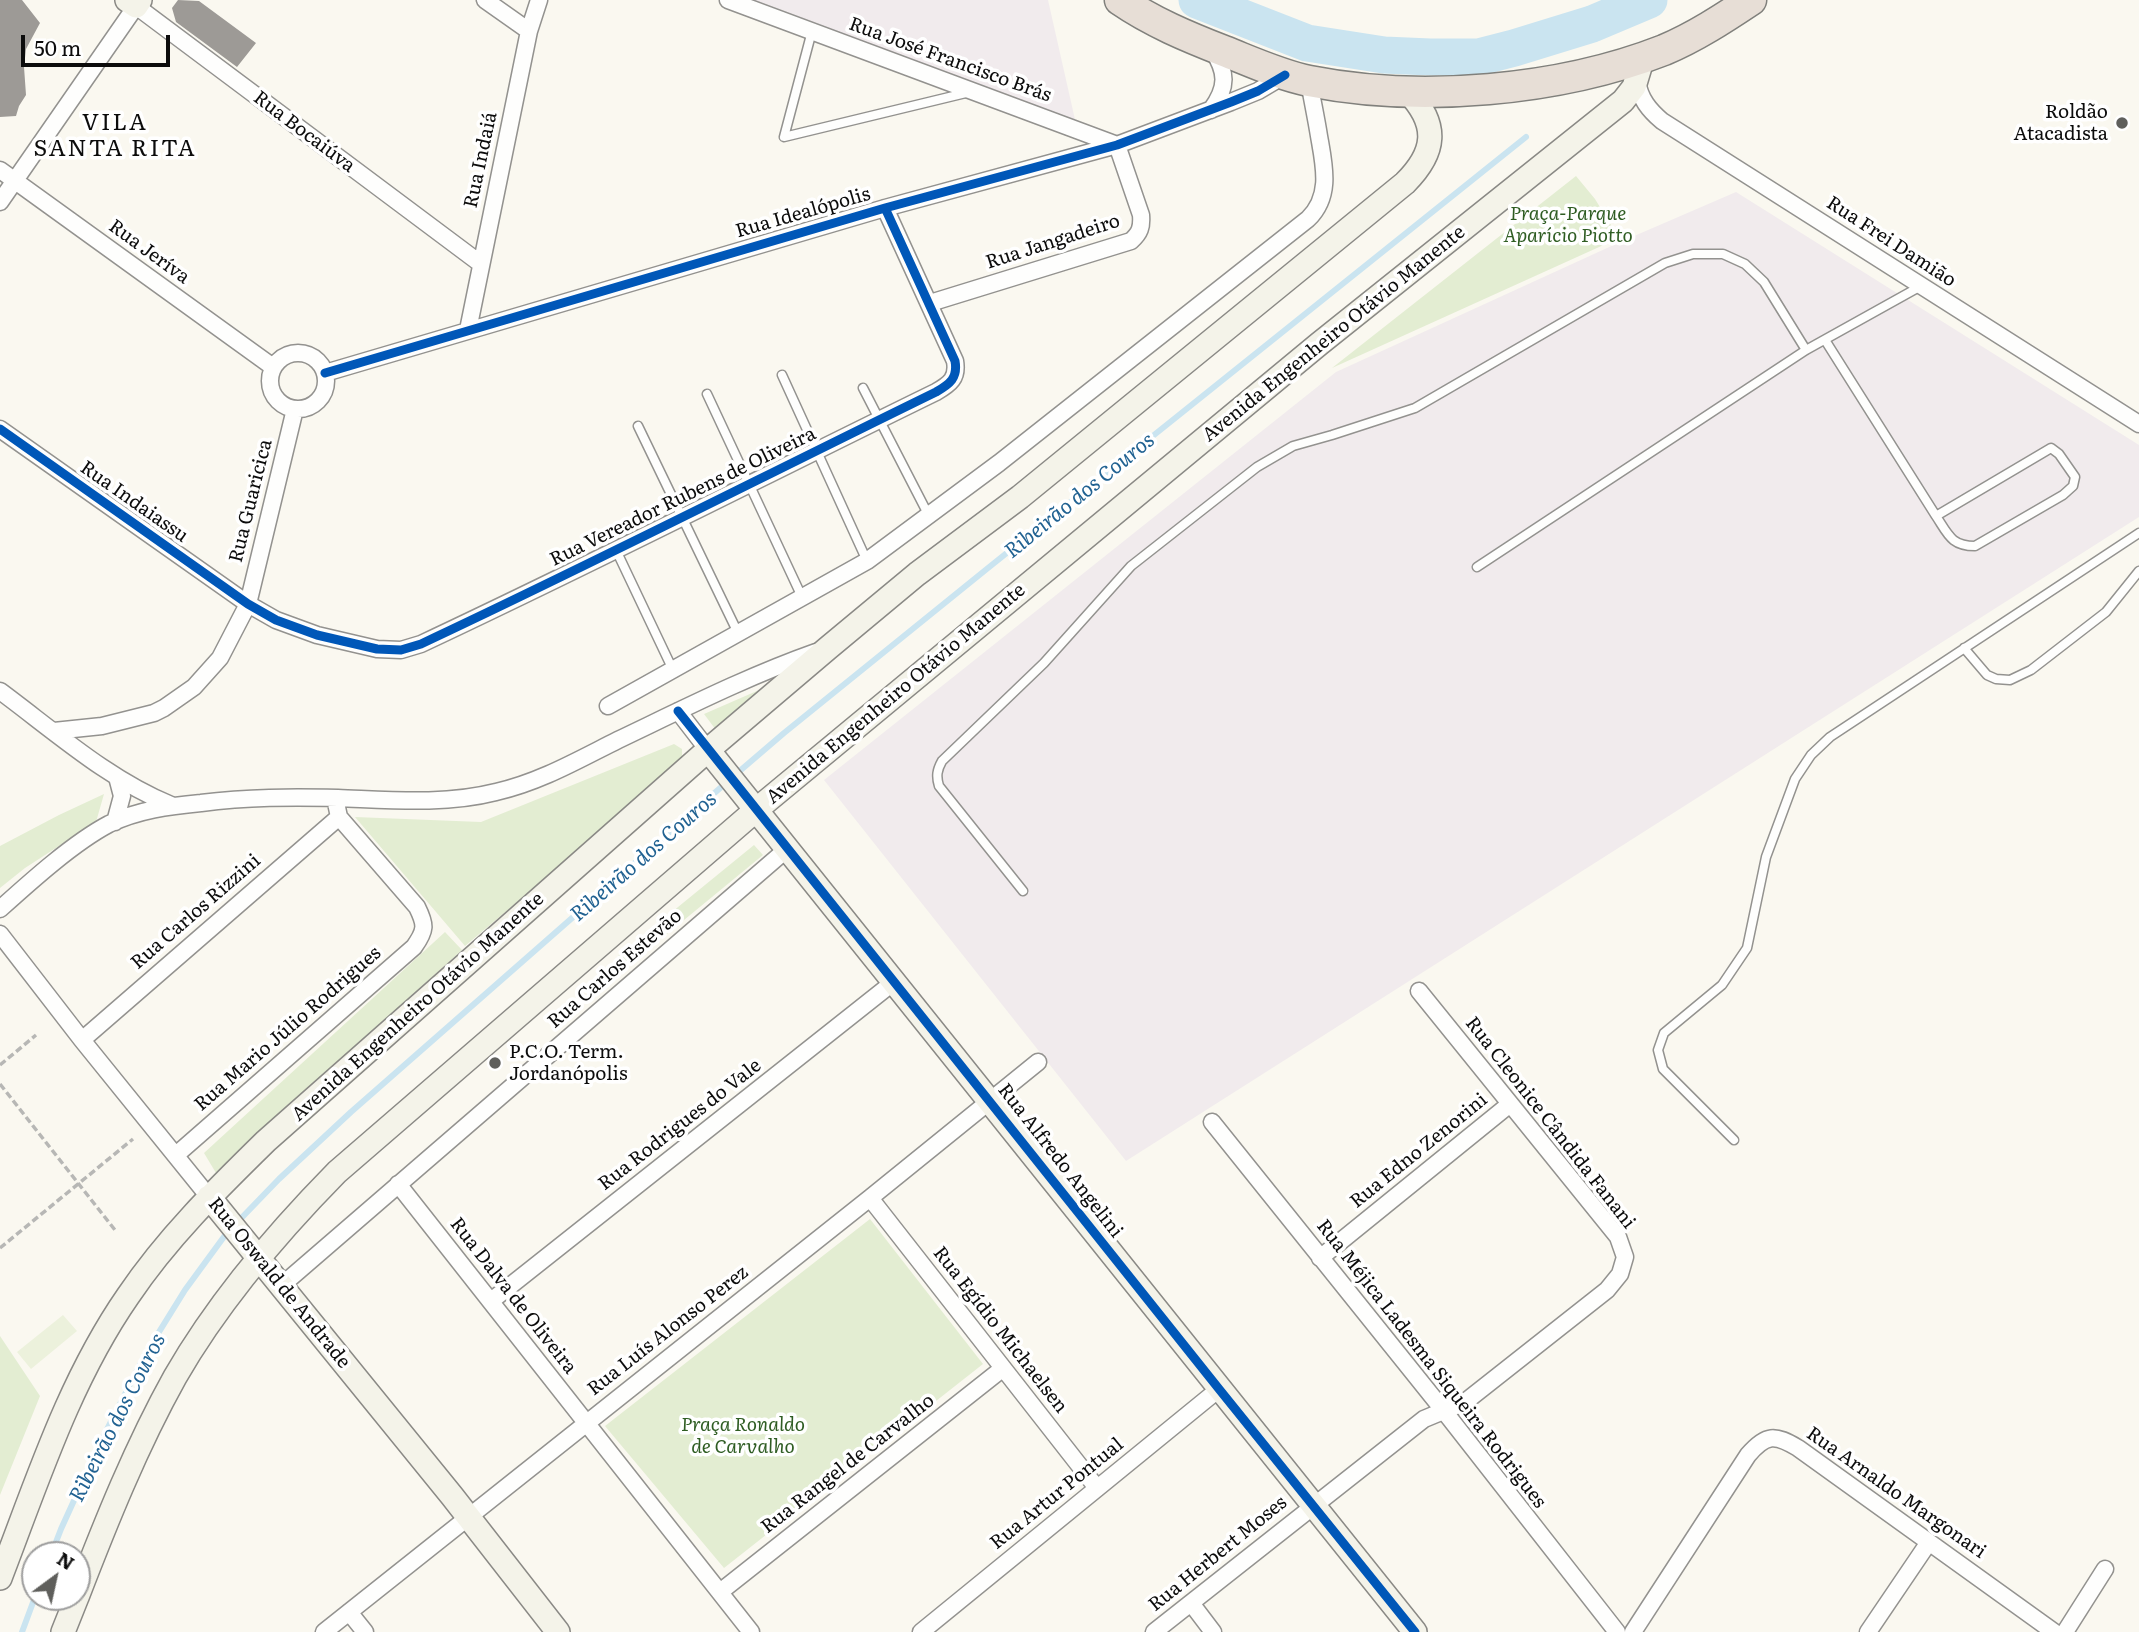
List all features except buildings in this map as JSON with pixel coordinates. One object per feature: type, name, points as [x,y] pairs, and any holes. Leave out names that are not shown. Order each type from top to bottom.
[{"type":"highway","points":[[1120,0],[1185,36],[1297,78],[1408,92],[1480,89],[1640,69],[1667,49],[1751,0]]},
{"type":"main road","name":"Avenida Engenheiro Otávio Manente","points":[[91,1563],[128,1474],[175,1377],[253,1251],[361,1150],[750,803],[1623,101],[1633,90],[1640,69]]},
{"type":"main road","name":"Avenida Engenheiro Otávio Manente","points":[[0,1578],[45,1457],[97,1346],[157,1255],[215,1204],[266,1142],[713,756],[828,648],[917,574],[1020,497],[1405,183],[1424,161],[1430,142],[1424,113],[1408,92]]},
{"type":"main road","name":"Rua Alfredo Angelini","points":[[713,756],[1415,1632]]},
{"type":"main road","name":"Rua Oswald de Andrade","points":[[215,1204],[558,1632]]},
{"type":"main road","name":"Avenida Engenheiro Otávio Manente","points":[[63,1632],[71,1611]]},
{"type":"street","points":[[485,0],[529,31]]},
{"type":"street","name":"Rua Indaiá","points":[[468,330],[529,31],[539,0]]},
{"type":"street","name":"Rua José Francisco Brás","points":[[728,0],[1117,145]]},
{"type":"street","points":[[0,202],[135,2]]},
{"type":"street","name":"Rua Bocaiúva","points":[[135,2],[481,264]]},
{"type":"street","points":[[1210,46],[1221,65],[1224,80],[1222,93],[1211,110]]},
{"type":"street","name":"Rua Frei Damião","points":[[1640,69],[1639,90],[1647,106],[1662,121],[2139,424]]},
{"type":"street","points":[[608,706],[867,561],[999,464],[1314,213],[1321,198],[1325,171],[1297,78]]},
{"type":"street","name":"Rua Idealópolis","points":[[325,373],[885,208],[1117,145],[1258,90],[1297,78]]},
{"type":"street","name":"Rua Jangadeiro","points":[[930,303],[1131,242],[1139,234],[1141,215],[1117,145]]},
{"type":"street","name":"Rua Jeríva","points":[[0,170],[273,367]]},
{"type":"street","name":"Rua Vereador Rubens de Oliveira","points":[[248,604],[276,620],[317,635],[377,649],[401,650],[421,644],[945,387],[955,377],[955,361],[885,208]]},
{"type":"street","points":[[306,354],[321,364],[325,373],[325,391],[320,399],[313,405],[295,410],[278,402],[269,385],[273,367],[287,355],[306,354]]},
{"type":"street","name":"Rua Guaricica","points":[[54,731],[142,718],[164,708],[194,687],[209,672],[229,643],[248,604],[295,410]]},
{"type":"street","name":"Rua Indaiassu","points":[[0,429],[248,604]]},
{"type":"street","points":[[0,909],[58,860],[102,828],[149,810],[253,797],[450,800],[499,792],[549,774],[782,664],[828,648]]},
{"type":"street","points":[[0,691],[117,776],[148,795],[174,806]]},
{"type":"street","name":"Rua Alfredo Angelini","points":[[678,711],[713,756]]},
{"type":"street","points":[[115,822],[122,796],[117,776]]},
{"type":"street","points":[[335,798],[339,817]]},
{"type":"street","name":"Rua Mario Júlio Rodrigues","points":[[176,1155],[414,947],[423,931],[424,924],[417,907],[339,817]]},
{"type":"street","name":"Rua Carlos Rizzini","points":[[82,1040],[339,817]]},
{"type":"street","name":"Rua Carlos Estevão","points":[[281,1286],[787,849]]},
{"type":"street","name":"Rua Oswald de Andrade","points":[[0,934],[215,1204]]},
{"type":"street","name":"Rua Rodrigues do Vale","points":[[491,1301],[895,981]]},
{"type":"street","name":"Rua Cleonice Cândida Fanani","points":[[1419,991],[1618,1237],[1625,1257],[1620,1274],[1607,1290],[1465,1402],[1444,1412]]},
{"type":"street","name":"Rua Luís Alonso Perez","points":[[324,1632],[1038,1062]]},
{"type":"street","name":"Rua Edno Zenorini","points":[[1320,1258],[1510,1104]]},
{"type":"street","name":"Rua Méjica Ladesma Siqueira Rodrigues","points":[[1212,1122],[1617,1632]]},
{"type":"street","name":"Rua Dalva de Oliveira","points":[[398,1184],[751,1632]]},
{"type":"street","name":"Rua Egídio Michaelsen","points":[[870,1198],[1097,1488]]},
{"type":"street","name":"Rua Rangel de Carvalho","points":[[720,1592],[1002,1369]]},
{"type":"street","name":"Rua Artur Pontual","points":[[921,1632],[1219,1389]]},
{"type":"street","name":"Rua Herbert Moses","points":[[1154,1632],[1424,1419],[1444,1412]]},
{"type":"street","name":"Rua Arnaldo Margonari","points":[[1633,1632],[1748,1455],[1759,1443],[1772,1437],[1798,1448],[2054,1632]]},
{"type":"street","points":[[1868,1632],[1929,1542]]},
{"type":"street","points":[[2065,1632],[2105,1569]]},
{"type":"street","points":[[1191,1603],[1213,1632]]},
{"type":"street","points":[[349,1612],[365,1632]]},
{"type":"lane","points":[[812,31],[784,137],[973,92]]},
{"type":"lane","points":[[1023,891],[939,786],[936,778],[942,761],[1044,663],[1131,566],[1257,467],[1293,446],[1415,408],[1665,263],[1693,254],[1723,254],[1745,264],[1764,282],[1806,350]]},
{"type":"lane","points":[[1477,567],[1806,350],[1921,286]]},
{"type":"lane","points":[[1825,340],[1936,516],[1952,540],[1961,546],[1975,546],[2063,495],[2073,486],[2075,477],[2059,454],[2051,448],[1936,516]]},
{"type":"lane","points":[[782,375],[867,561]]},
{"type":"lane","points":[[863,388],[929,516]]},
{"type":"lane","points":[[707,394],[802,597]]},
{"type":"lane","points":[[638,426],[738,633]]},
{"type":"lane","points":[[1734,1140],[1663,1069],[1658,1050],[1664,1034],[1723,985],[1747,948],[1766,857],[1795,779],[1811,754],[1830,737],[2139,533]]},
{"type":"lane","points":[[616,550],[673,670]]},
{"type":"lane","points":[[1964,648],[1987,675],[2010,680],[2031,670],[2106,612],[2139,571]]},
{"type":"path","points":[[0,1065],[36,1035]]},
{"type":"path","points":[[0,1084],[114,1230]]},
{"type":"path","points":[[0,1248],[134,1139]]},
{"type":"shaded area","points":[[745,0],[1048,0],[1076,124]]},
{"type":"shaded area","points":[[1736,192],[2139,445],[2139,517],[1126,1161],[824,780],[1336,372]]},
{"type":"green space","name":"Praça-Parque Aparício Piotto","points":[[1576,176],[1595,199],[1619,238],[1332,368]]},
{"type":"green space","points":[[766,687],[716,730],[704,714]]},
{"type":"green space","points":[[674,744],[682,749],[682,763],[465,946],[355,817],[481,822]]},
{"type":"green space","points":[[104,794],[96,822],[25,868],[0,888],[0,846]]},
{"type":"green space","points":[[754,845],[763,855],[627,967],[618,956]]},
{"type":"green space","points":[[445,932],[462,950],[216,1173],[204,1153]]},
{"type":"green space","name":"Praça Ronaldo de Carvalho","points":[[870,1219],[983,1364],[724,1568],[605,1426]]},
{"type":"green space","points":[[63,1315],[77,1331],[31,1369],[17,1352]]},
{"type":"green space","points":[[0,1336],[40,1396],[0,1495]]},
{"type":"waterway","name":"Ribeirão dos Couros","points":[[1197,0],[1307,43],[1384,55],[1430,57],[1479,57],[1514,48],[1592,24],[1649,0]]},
{"type":"waterway","name":"Ribeirão dos Couros","points":[[735,775],[988,568],[1526,137]]},
{"type":"waterway","name":"Ribeirão dos Couros","points":[[56,1541],[102,1439],[146,1353],[185,1290],[226,1234],[279,1179],[351,1112],[727,782]]},
{"type":"waterway","name":"Ribeirão dos Couros","points":[[22,1632],[30,1611]]},
{"type":"cycle path","points":[[325,373],[885,208],[1117,145],[1258,91],[1285,75]]},
{"type":"cycle path","points":[[0,429],[248,604],[276,620],[317,635],[377,649],[401,650],[421,644],[550,582],[936,392],[949,383],[954,376],[955,361],[885,208]]},
{"type":"cycle path","points":[[678,711],[1415,1632]]},
{"type":"place","name":"Roldão Atacadista","points":[[2122,123]]},
{"type":"place","name":"P.C.O. Term. Jordanópolis","points":[[495,1063]]},
{"type":"district","name":"VILA SANTA RITA","points":[[115,136]]}]
